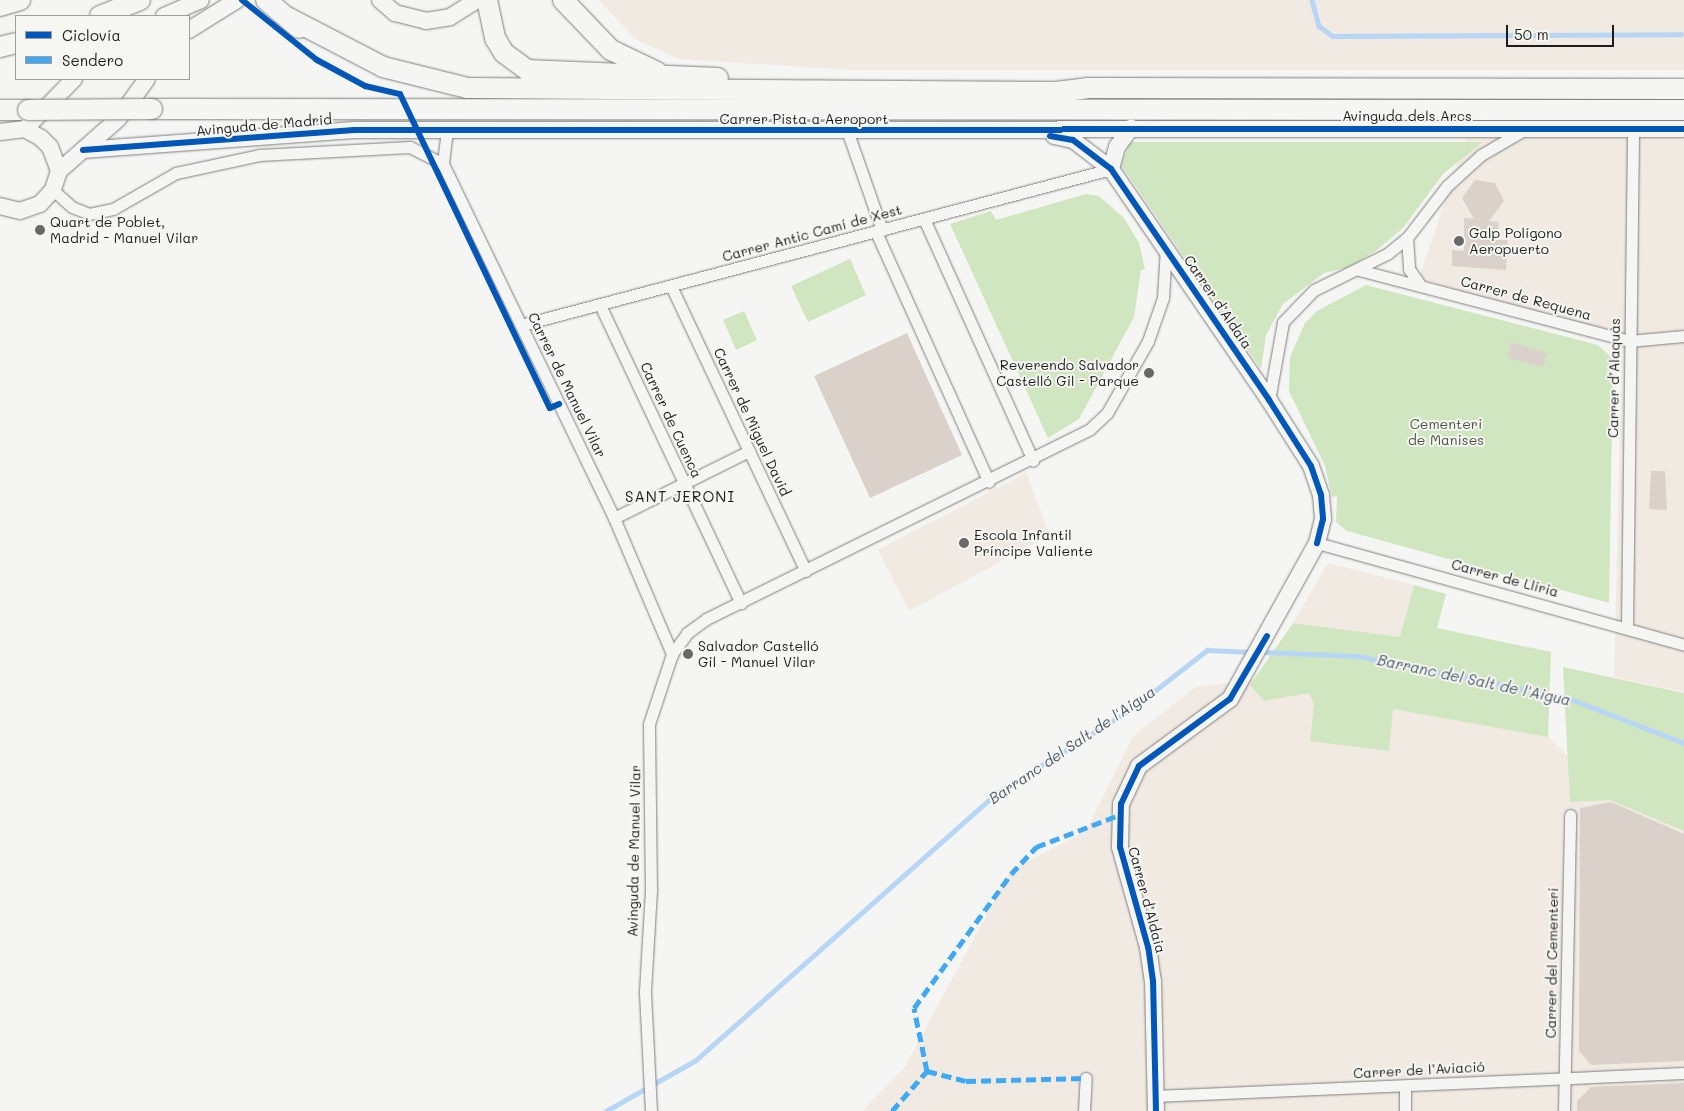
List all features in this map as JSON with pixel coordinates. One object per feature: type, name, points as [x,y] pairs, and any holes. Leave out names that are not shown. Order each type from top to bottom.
[{"type":"highway","points":[[0,6],[20,0]]},
{"type":"highway","points":[[102,15],[140,0]]},
{"type":"highway","points":[[487,0],[495,38],[504,53],[527,70],[671,77],[1087,88],[1684,89]]},
{"type":"highway","points":[[562,0],[610,50],[671,77]]},
{"type":"highway","points":[[268,2],[340,59],[407,89],[469,101],[625,107]]},
{"type":"highway","points":[[289,18],[383,67],[467,88],[652,91],[1056,92],[1087,88]]},
{"type":"highway","points":[[0,48],[15,43]]},
{"type":"highway","points":[[0,110],[27,120],[152,110],[625,107],[1684,110]]},
{"type":"street","points":[[166,15],[201,0]]},
{"type":"street","points":[[190,29],[237,0]]},
{"type":"street","points":[[380,0],[395,13],[426,20],[450,17],[477,0]]},
{"type":"street","points":[[0,132],[27,120],[73,80]]},
{"type":"street","points":[[1,208],[32,209],[53,190],[59,171],[118,119],[146,80]]},
{"type":"street","points":[[27,120],[50,147],[59,171]]},
{"type":"street","points":[[1111,169],[1117,147],[1130,128]]},
{"type":"street","name":"Avinguda dels Arcs","points":[[1130,128],[1684,129]]},
{"type":"street","name":"Carrer Pista a Aeroport","points":[[447,130],[848,132],[1130,128]]},
{"type":"street","points":[[1270,400],[1283,322],[1314,290],[1360,270],[1407,238],[1447,186],[1481,155],[1526,129]]},
{"type":"street","name":"Carrer d’Alaquàs","points":[[1627,627],[1633,129]]},
{"type":"street","name":"Avinguda de Madrid","points":[[83,150],[354,130],[447,130]]},
{"type":"street","points":[[443,164],[447,130]]},
{"type":"street","name":"Carrer d’Aldaia","points":[[1023,131],[1073,140],[1111,169],[1270,400],[1310,466],[1321,494],[1323,519],[1317,543],[1267,636],[1230,699],[1139,766],[1119,815],[1120,847],[1148,947],[1153,982],[1155,1104]]},
{"type":"street","points":[[848,132],[879,231],[989,482]]},
{"type":"street","name":"Avinguda de Madrid","points":[[53,190],[72,208],[89,214],[113,209],[176,173],[259,155],[403,147],[422,151],[443,164]]},
{"type":"street","name":"Carrer de Manuel Vilar","points":[[443,164],[614,518],[672,654]]},
{"type":"street","name":"Carrer Antic Camí de Xest","points":[[521,326],[1111,169]]},
{"type":"street","points":[[924,219],[1033,460]]},
{"type":"street","points":[[1407,238],[1409,269],[1421,286]]},
{"type":"street","name":"Avinguda de Manuel Vilar","points":[[651,1111],[646,1074],[649,724],[672,654],[687,633],[741,602],[989,482],[1090,430],[1106,413],[1148,341],[1163,298],[1166,248]]},
{"type":"street","name":"Carrer de Requena","points":[[1360,270],[1629,341],[1684,336]]},
{"type":"street","name":"Carrer de Miguel David","points":[[671,286],[806,571]]},
{"type":"street","name":"Carrer de Cuenca","points":[[600,304],[741,602]]},
{"type":"street","points":[[614,518],[749,451]]},
{"type":"street","name":"Carrer de Llíria","points":[[1317,543],[1684,644]]},
{"type":"street","name":"Carrer del Cementeri","points":[[1564,1111],[1570,815]]},
{"type":"street","name":"Carrer de l’Aviació","points":[[1155,1104],[1405,1086],[1684,1073]]},
{"type":"street","points":[[1084,1111],[1086,1078]]},
{"type":"street","points":[[1405,1086],[1405,1111]]},
{"type":"shaded area","points":[[599,0],[1684,0],[1684,70],[850,70],[679,59],[635,39]]},
{"type":"shaded area","points":[[1467,135],[1684,135],[1684,692],[1614,677],[1622,346],[1419,278]]},
{"type":"shaded area","name":"Escola Infantil Príncipe Valiente","points":[[1026,473],[1050,535],[909,611],[878,550]]},
{"type":"shaded area","points":[[1328,563],[1414,585],[1400,638],[1293,623]]},
{"type":"shaded area","points":[[1266,678],[1538,727],[1592,780],[1684,817],[1684,1111],[862,1111],[904,1068],[1011,870],[1086,831],[1133,736],[1196,687]]},
{"type":"green space","points":[[1130,142],[1483,142],[1443,174],[1403,228],[1377,250],[1350,267],[1324,273],[1283,304],[1266,335],[1261,369],[1121,165]]},
{"type":"green space","points":[[1086,194],[1099,196],[1124,218],[1139,243],[1145,269],[1141,270],[1134,317],[1079,419],[1048,438],[950,224],[991,211],[996,220]]},
{"type":"green space","points":[[850,259],[866,295],[808,322],[791,286]]},
{"type":"green space","name":"Cementeri de Manises","points":[[1366,285],[1598,345],[1613,359],[1609,603],[1347,531],[1336,522],[1337,496],[1332,497],[1325,466],[1289,391],[1290,357],[1305,323],[1317,311]]},
{"type":"green space","points":[[744,311],[757,340],[736,350],[723,320]]},
{"type":"green space","points":[[1414,585],[1446,594],[1437,628],[1551,652],[1548,737],[1393,709],[1389,751],[1310,741],[1314,704],[1309,693],[1264,701],[1250,685],[1293,623],[1400,637]]},
{"type":"green space","points":[[1563,667],[1684,693],[1684,831],[1610,800],[1570,802]]},
{"type":"building","points":[[1475,180],[1495,183],[1504,201],[1489,221],[1499,222],[1497,240],[1508,240],[1506,270],[1452,266],[1452,250],[1464,251],[1464,218],[1474,219],[1462,198]]},
{"type":"building","points":[[907,333],[962,455],[870,498],[814,376]]},
{"type":"building","points":[[1511,342],[1547,353],[1543,367],[1508,358]]},
{"type":"building","points":[[1651,471],[1665,471],[1667,510],[1649,509]]},
{"type":"building","points":[[1611,802],[1684,834],[1684,1061],[1591,1065],[1579,1051],[1580,808]]},
{"type":"building","points":[[1684,1083],[1684,1111],[1577,1111],[1577,1101],[1591,1087]]},
{"type":"waterway","points":[[1312,0],[1319,26],[1333,36],[1681,34]]},
{"type":"waterway","name":"Barranc del Salt de l'Aigua","points":[[606,1111],[696,1060],[997,793],[1130,710],[1207,650],[1253,652]]},
{"type":"waterway","name":"Barranc del Salt de l'Aigua","points":[[1261,652],[1358,656],[1568,698],[1684,743]]},
{"type":"marked path","points":[[892,1111],[927,1071],[914,1008],[1011,874],[1036,847],[1119,815]]},
{"type":"marked path","points":[[927,1071],[966,1081],[1086,1078]]},
{"type":"cycle path","points":[[242,0],[317,60],[365,86],[400,94],[550,408],[559,404]]},
{"type":"cycle path","points":[[83,150],[354,130],[1684,129]]},
{"type":"cycle path","points":[[1050,136],[1073,140],[1111,169],[1269,400],[1311,466],[1321,495],[1323,519],[1317,543]]},
{"type":"cycle path","points":[[1156,1111],[1153,981],[1148,947],[1120,847],[1121,804],[1139,766],[1230,699],[1267,636]]},
{"type":"place","name":"Quart de Poblet, Madrid - Manuel Vilar","points":[[40,230]]},
{"type":"place","name":"Galp Polígono Aeropuerto","points":[[1459,241]]},
{"type":"place","name":"Reverendo Salvador Castelló Gil - Parque","points":[[1149,373]]},
{"type":"place","name":"Escola Infantil Príncipe Valiente","points":[[964,543]]},
{"type":"place","name":"Salvador Castelló Gil - Manuel Vilar","points":[[688,654]]},
{"type":"district","name":"SANT JERONI","points":[[680,497]]}]
